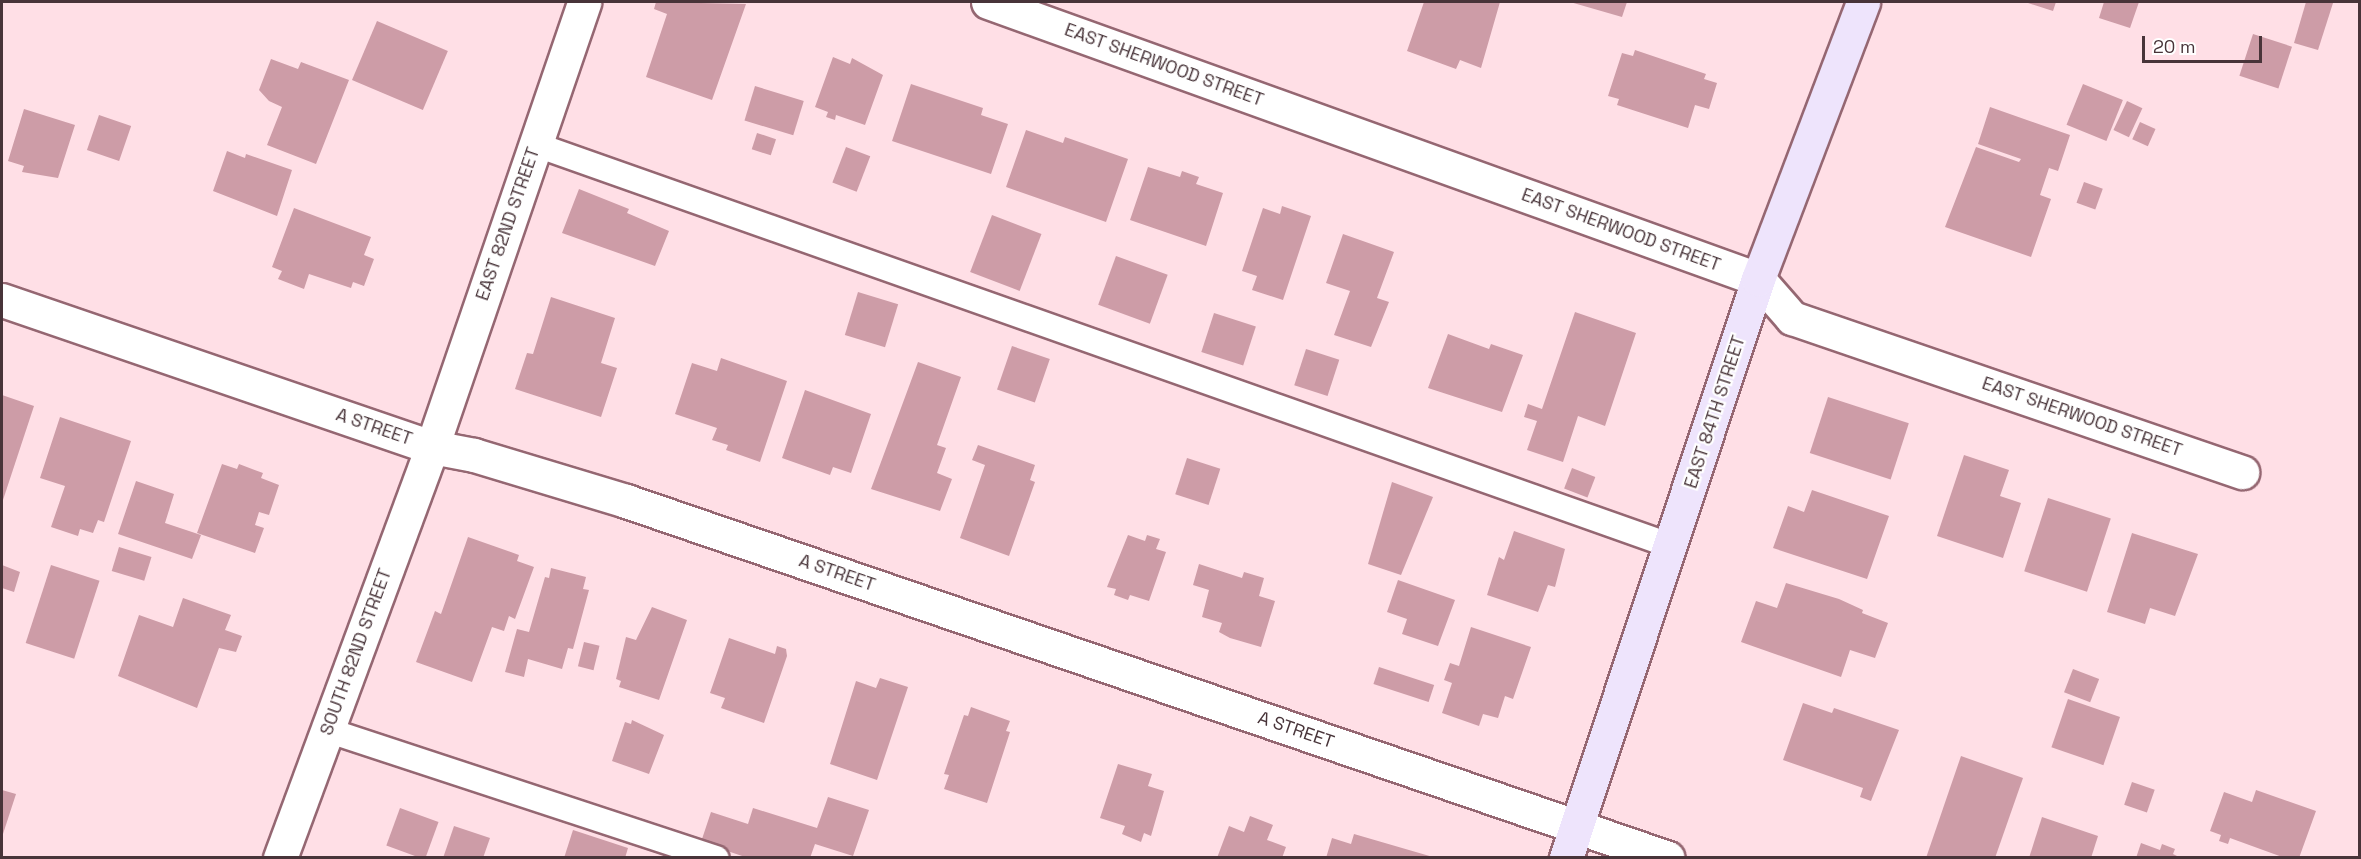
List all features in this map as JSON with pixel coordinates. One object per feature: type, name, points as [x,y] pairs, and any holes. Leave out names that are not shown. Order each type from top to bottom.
[{"type":"street","name":"EAST 82ND STREET","points":[[432,447],[584,2]]},
{"type":"street","name":"EAST SHERWOOD STREET","points":[[988,2],[1758,279],[1792,318],[2242,472]]},
{"type":"street","name":"EAST 84TH STREET","points":[[1566,858],[1672,546],[1758,279],[1863,2]]},
{"type":"street","name":"A STREET","points":[[2,300],[432,447],[474,455],[626,501],[1668,858]]},
{"type":"street","name":"SOUTH 82ND STREET","points":[[280,858],[432,447]]},
{"type":"lane","points":[[534,144],[1672,546]]},
{"type":"lane","points":[[327,730],[716,858]]},
{"type":"building","points":[[656,2],[746,4],[712,100],[646,77],[667,14],[654,9]]},
{"type":"building","points":[[1424,2],[1500,2],[1481,68],[1460,60],[1456,69],[1407,51]]},
{"type":"building","points":[[1570,2],[1627,2],[1622,17]]},
{"type":"building","points":[[2025,2],[2056,2],[2053,11]]},
{"type":"building","points":[[2104,2],[2139,2],[2130,28],[2099,18]]},
{"type":"building","points":[[2306,2],[2333,3],[2318,50],[2294,43]]},
{"type":"building","points":[[377,21],[448,51],[423,110],[352,80]]},
{"type":"building","points":[[2253,34],[2292,47],[2278,89],[2239,76]]},
{"type":"building","points":[[1635,50],[1706,74],[1704,79],[1717,83],[1709,109],[1695,105],[1688,128],[1617,105],[1619,99],[1608,96],[1622,53],[1633,56]]},
{"type":"building","points":[[833,57],[850,64],[852,58],[883,75],[865,125],[836,115],[835,120],[826,117],[828,112],[815,107]]},
{"type":"building","points":[[271,59],[298,69],[301,62],[349,80],[316,164],[267,145],[282,107],[269,101],[259,90]]},
{"type":"building","points":[[911,84],[983,108],[981,115],[1008,124],[991,174],[892,141]]},
{"type":"building","points":[[2083,84],[2123,100],[2106,141],[2067,125]]},
{"type":"building","points":[[755,86],[804,101],[793,135],[744,120]]},
{"type":"building","points":[[2127,101],[2142,108],[2129,137],[2113,130]]},
{"type":"building","points":[[1990,107],[2070,135],[2058,171],[2049,168],[2040,195],[2051,199],[2031,257],[1945,227],[1976,147],[2019,162],[2021,159],[1978,144]]},
{"type":"building","points":[[24,109],[75,125],[58,178],[22,172],[24,166],[8,161]]},
{"type":"building","points":[[99,115],[131,126],[119,161],[87,150]]},
{"type":"building","points":[[2140,122],[2156,129],[2148,146],[2132,139]]},
{"type":"building","points":[[1026,130],[1063,143],[1065,137],[1128,159],[1106,222],[1006,187]]},
{"type":"building","points":[[757,133],[776,139],[771,155],[752,149]]},
{"type":"building","points":[[846,147],[870,156],[857,192],[832,182]]},
{"type":"building","points":[[227,151],[245,158],[246,154],[292,170],[277,216],[213,191]]},
{"type":"building","points":[[1148,167],[1180,177],[1182,171],[1199,177],[1196,184],[1223,193],[1206,246],[1130,220]]},
{"type":"building","points":[[2084,182],[2103,189],[2095,210],[2076,203]]},
{"type":"building","points":[[579,189],[629,209],[627,213],[669,231],[655,266],[562,233]]},
{"type":"building","points":[[1282,206],[1311,216],[1283,300],[1252,290],[1257,276],[1242,271],[1263,208],[1280,214]]},
{"type":"building","points":[[294,208],[371,237],[364,255],[374,259],[364,286],[353,282],[351,288],[309,274],[304,289],[278,279],[282,271],[272,267]]},
{"type":"building","points":[[992,215],[1041,234],[1020,291],[970,272]]},
{"type":"building","points":[[1343,234],[1394,252],[1377,298],[1389,302],[1371,347],[1334,335],[1350,291],[1326,283]]},
{"type":"building","points":[[1116,256],[1168,275],[1150,324],[1098,305]]},
{"type":"building","points":[[858,292],[898,304],[885,347],[845,335]]},
{"type":"building","points":[[551,297],[615,318],[601,363],[617,368],[601,417],[515,389],[527,353],[533,354]]},
{"type":"building","points":[[1575,312],[1636,333],[1605,426],[1578,416],[1563,462],[1527,450],[1537,421],[1524,417],[1528,404],[1542,409]]},
{"type":"building","points":[[1214,313],[1256,327],[1243,366],[1201,352]]},
{"type":"building","points":[[1448,334],[1489,349],[1491,344],[1523,355],[1502,412],[1428,388]]},
{"type":"building","points":[[1012,346],[1050,359],[1035,403],[997,389]]},
{"type":"building","points":[[1306,349],[1339,360],[1328,396],[1294,385]]},
{"type":"building","points":[[721,358],[787,381],[760,462],[726,450],[728,445],[712,440],[717,428],[675,414],[692,363],[717,371]]},
{"type":"building","points":[[918,362],[961,377],[937,445],[946,448],[937,473],[952,479],[940,511],[871,489]]},
{"type":"building","points":[[805,390],[871,414],[851,473],[833,467],[830,475],[782,458]]},
{"type":"building","points":[[2,395],[34,406],[2,503]]},
{"type":"building","points":[[1828,397],[1909,423],[1891,479],[1810,453]]},
{"type":"building","points":[[60,417],[131,441],[104,522],[98,520],[93,533],[80,529],[78,536],[51,527],[65,486],[40,478]]},
{"type":"building","points":[[978,445],[1035,465],[1030,480],[1035,482],[1009,556],[960,538],[985,465],[972,460]]},
{"type":"building","points":[[1964,455],[2009,470],[2000,496],[2021,503],[2003,558],[1937,536]]},
{"type":"building","points":[[1187,458],[1220,469],[1209,505],[1175,494]]},
{"type":"building","points":[[222,464],[237,469],[239,464],[263,473],[261,478],[279,485],[269,515],[259,512],[255,525],[264,528],[255,553],[197,533]]},
{"type":"building","points":[[1572,468],[1595,477],[1587,497],[1564,489]]},
{"type":"building","points":[[136,481],[174,494],[165,523],[201,535],[192,559],[118,534]]},
{"type":"building","points":[[1392,482],[1433,497],[1401,575],[1368,564]]},
{"type":"building","points":[[1812,490],[1889,516],[1867,579],[1773,548],[1788,506],[1804,512]]},
{"type":"building","points":[[2048,498],[2111,518],[2087,592],[2024,571]]},
{"type":"building","points":[[1514,531],[1565,549],[1555,587],[1548,585],[1538,612],[1487,595],[1499,557],[1504,560]]},
{"type":"building","points":[[2132,533],[2198,554],[2175,616],[2150,608],[2145,624],[2107,612]]},
{"type":"building","points":[[1128,535],[1145,541],[1147,535],[1160,539],[1156,549],[1166,552],[1149,601],[1130,595],[1128,600],[1114,595],[1116,589],[1107,587]]},
{"type":"building","points":[[468,537],[519,555],[517,561],[534,567],[515,619],[509,616],[504,631],[492,627],[472,682],[416,662],[435,611],[441,614]]},
{"type":"building","points":[[119,547],[152,557],[144,581],[112,571]]},
{"type":"building","points":[[1199,564],[1242,578],[1244,572],[1264,578],[1259,596],[1275,601],[1261,647],[1230,638],[1219,632],[1222,623],[1202,617],[1209,590],[1193,585]]},
{"type":"building","points":[[2,565],[20,572],[14,592],[2,588]]},
{"type":"building","points":[[51,565],[100,581],[74,659],[26,643]]},
{"type":"building","points":[[551,568],[586,577],[583,589],[589,590],[573,649],[568,648],[562,669],[528,659],[524,677],[505,672],[517,629],[529,632],[545,577],[549,578]]},
{"type":"building","points":[[1398,580],[1455,600],[1438,646],[1402,634],[1407,619],[1387,612]]},
{"type":"building","points":[[1786,583],[1839,599],[1863,610],[1862,613],[1888,623],[1875,658],[1850,650],[1841,677],[1741,642],[1756,601],[1777,608]]},
{"type":"building","points":[[183,598],[231,615],[225,630],[242,636],[236,652],[219,648],[197,708],[118,676],[139,615],[173,627]]},
{"type":"building","points":[[652,607],[687,620],[659,700],[619,687],[621,681],[616,679],[626,637],[636,640]]},
{"type":"building","points":[[1471,627],[1531,647],[1513,699],[1505,696],[1498,718],[1483,714],[1479,726],[1442,713],[1452,683],[1444,680],[1450,663],[1459,666]]},
{"type":"building","points":[[729,638],[775,654],[777,646],[786,649],[787,656],[764,723],[721,708],[725,698],[710,693]]},
{"type":"building","points":[[584,642],[600,646],[593,670],[578,666]]},
{"type":"building","points":[[1379,667],[1434,685],[1429,702],[1373,684]]},
{"type":"building","points":[[2073,669],[2099,679],[2090,702],[2064,692]]},
{"type":"building","points":[[880,678],[908,687],[877,780],[830,764],[856,681],[876,688]]},
{"type":"building","points":[[2068,699],[2120,717],[2103,765],[2051,747]]},
{"type":"building","points":[[1803,703],[1832,713],[1834,708],[1899,730],[1871,801],[1860,797],[1863,788],[1783,760]]},
{"type":"building","points":[[971,707],[1010,721],[1006,731],[1010,732],[987,803],[944,789],[949,775],[944,774],[964,715],[968,716]]},
{"type":"building","points":[[632,720],[664,735],[649,774],[612,761],[625,722],[631,724]]},
{"type":"building","points":[[1961,756],[2023,778],[1995,858],[1926,858]]},
{"type":"building","points":[[1118,764],[1152,774],[1148,786],[1164,791],[1151,836],[1144,833],[1141,842],[1122,834],[1125,826],[1100,818]]},
{"type":"building","points":[[2132,782],[2155,790],[2147,813],[2124,805]]},
{"type":"building","points":[[2,790],[16,794],[2,837]]},
{"type":"building","points":[[2256,790],[2316,811],[2299,858],[2285,858],[2230,838],[2228,844],[2219,841],[2221,835],[2210,831],[2224,792],[2252,802]]},
{"type":"building","points":[[828,797],[869,810],[853,856],[815,844],[810,858],[748,858],[701,842],[711,812],[748,824],[753,808],[817,828]]},
{"type":"building","points":[[400,808],[439,822],[425,858],[386,846]]},
{"type":"building","points":[[1250,816],[1273,825],[1267,840],[1286,847],[1282,858],[1217,858],[1229,826],[1244,832]]},
{"type":"building","points":[[2042,817],[2098,836],[2091,858],[2029,858]]},
{"type":"building","points":[[454,826],[490,838],[483,858],[443,858]]},
{"type":"building","points":[[573,830],[628,848],[625,858],[564,858]]},
{"type":"building","points":[[1354,834],[1433,858],[1326,858],[1332,838],[1351,844]]},
{"type":"building","points":[[2141,843],[2160,850],[2162,844],[2175,849],[2173,854],[2181,858],[2136,858]]}]
